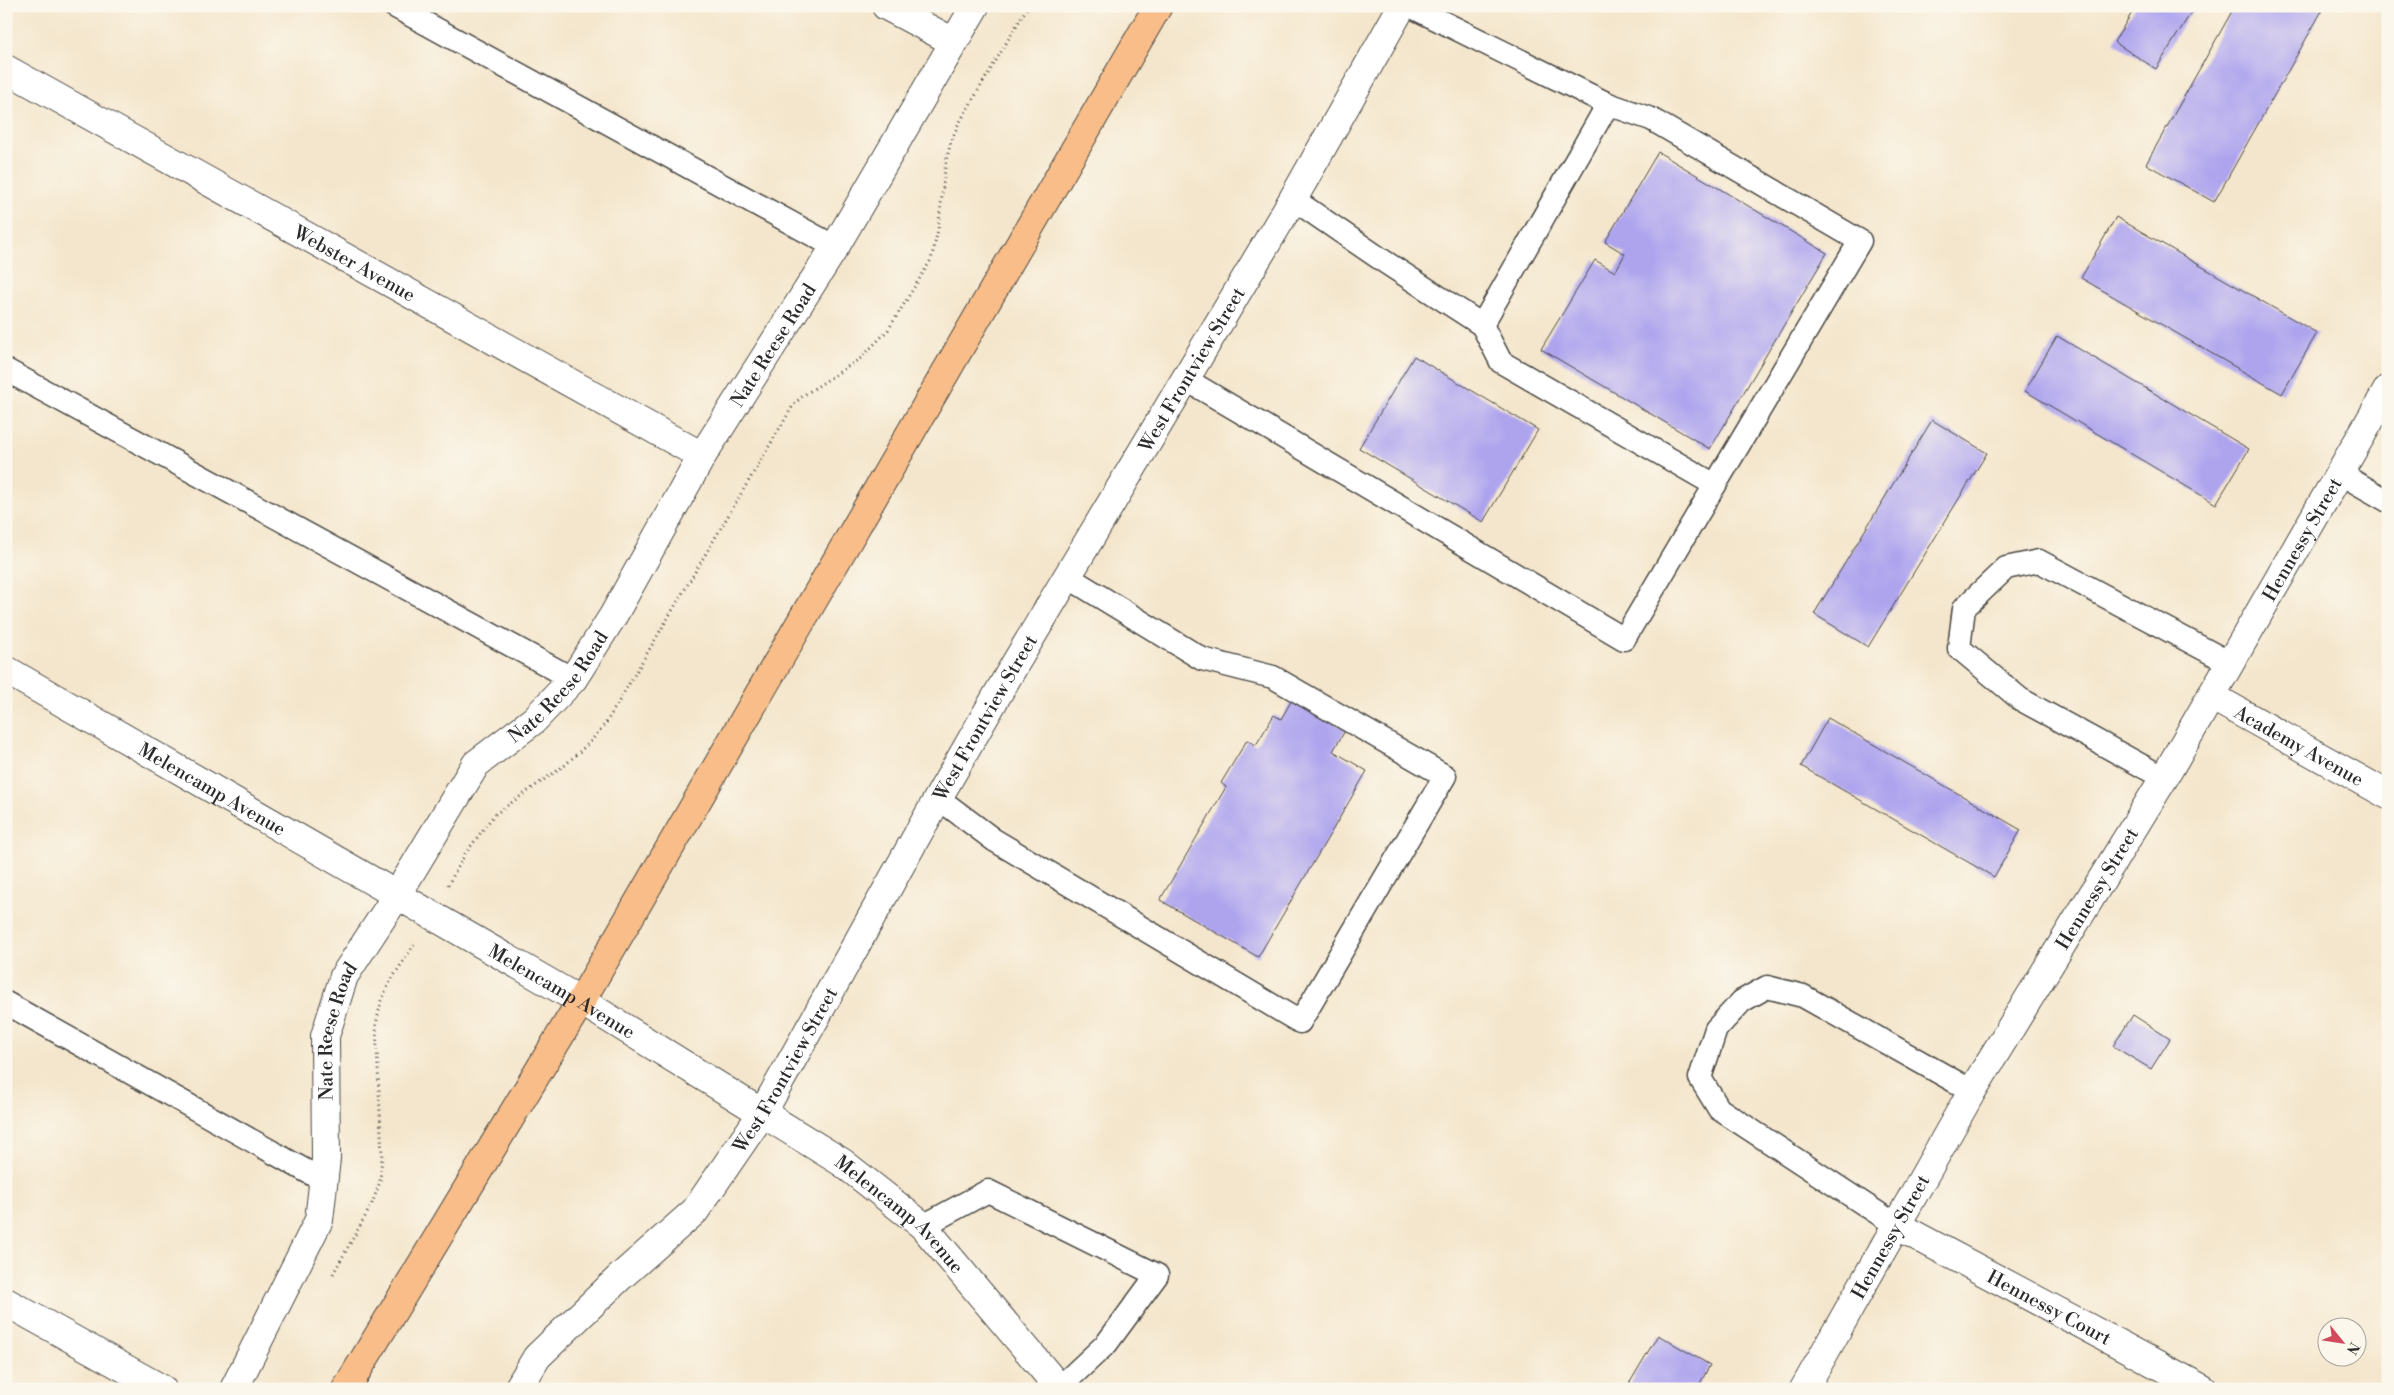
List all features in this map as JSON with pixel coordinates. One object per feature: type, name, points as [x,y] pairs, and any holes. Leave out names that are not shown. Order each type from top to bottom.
[{"type":"highway","points":[[346,1389],[581,1001],[1158,6]]},
{"type":"street","points":[[886,6],[954,42]]},
{"type":"street","name":"Nate Reese Road","points":[[234,1389],[319,1220],[326,1159],[326,1036],[344,976],[397,895],[476,764],[534,720],[573,679],[613,616],[702,456],[835,247],[975,6]]},
{"type":"street","name":"West Frontview Street","points":[[518,1389],[537,1357],[619,1278],[695,1211],[763,1112],[938,798],[1293,199],[1402,6]]},
{"type":"street","name":"Webster Avenue","points":[[6,69],[702,456]]},
{"type":"street","name":"Hennessy Street","points":[[1804,1389],[1972,1091],[2164,778],[2388,388]]},
{"type":"street","name":"Melencamp Avenue","points":[[6,670],[581,1001],[843,1163],[923,1226],[1060,1388]]},
{"type":"street","name":"Academy Avenue","points":[[2211,696],[2388,795]]},
{"type":"street","name":"Hennessy Court","points":[[1896,1225],[2203,1389]]},
{"type":"street","points":[[6,1302],[162,1389]]},
{"type":"lane","points":[[394,6],[835,247]]},
{"type":"lane","points":[[1185,379],[1624,639],[1860,241],[1651,119],[1608,104],[1410,6]]},
{"type":"lane","points":[[1482,325],[1608,104]]},
{"type":"lane","points":[[1293,199],[1482,325],[1501,362],[1715,485]]},
{"type":"lane","points":[[6,370],[573,679]]},
{"type":"lane","points":[[2338,473],[2388,500]]},
{"type":"lane","points":[[2164,778],[2020,699],[1959,648],[1964,608],[2006,568],[2039,561],[2230,663]]},
{"type":"lane","points":[[938,798],[994,840],[1300,1022],[1445,776],[1273,677],[1202,659],[1068,577]]},
{"type":"lane","points":[[1896,1225],[1719,1110],[1700,1078],[1716,1029],[1742,1001],[1767,987],[1803,996],[1972,1091]]},
{"type":"lane","points":[[6,1003],[324,1181]]},
{"type":"lane","points":[[923,1226],[988,1191],[1157,1275],[1107,1343],[1060,1388]]},
{"type":"path","points":[[330,1279],[359,1229],[380,1182],[382,1155],[376,1025],[389,983],[432,915],[466,854],[494,815],[565,765],[591,741],[606,723],[794,404],[804,395],[861,358],[888,330],[931,260],[938,230],[946,162],[958,125],[1028,6]]},
{"type":"building","points":[[2136,6],[2195,6],[2156,69],[2114,42]]},
{"type":"building","points":[[2235,6],[2317,6],[2323,9],[2214,202],[2146,164]]},
{"type":"building","points":[[1658,152],[1827,253],[1710,449],[1541,349],[1595,260],[1615,272],[1625,254],[1605,242]]},
{"type":"building","points":[[2116,217],[2317,333],[2282,394],[2081,278]]},
{"type":"building","points":[[2057,336],[2249,449],[2216,504],[2025,391]]},
{"type":"building","points":[[1414,356],[1538,430],[1483,522],[1359,448]]},
{"type":"building","points":[[1932,420],[1987,453],[1868,647],[1814,614]]},
{"type":"building","points":[[1293,698],[1346,729],[1333,751],[1367,771],[1258,957],[1160,900],[1226,787],[1221,783],[1247,740],[1256,745],[1274,715],[1281,719]]},
{"type":"building","points":[[1828,718],[2021,830],[1994,877],[1801,766]]},
{"type":"building","points":[[2133,1015],[2170,1039],[2151,1069],[2113,1046]]},
{"type":"building","points":[[1658,1335],[1710,1365],[1697,1389],[1626,1389]]}]
